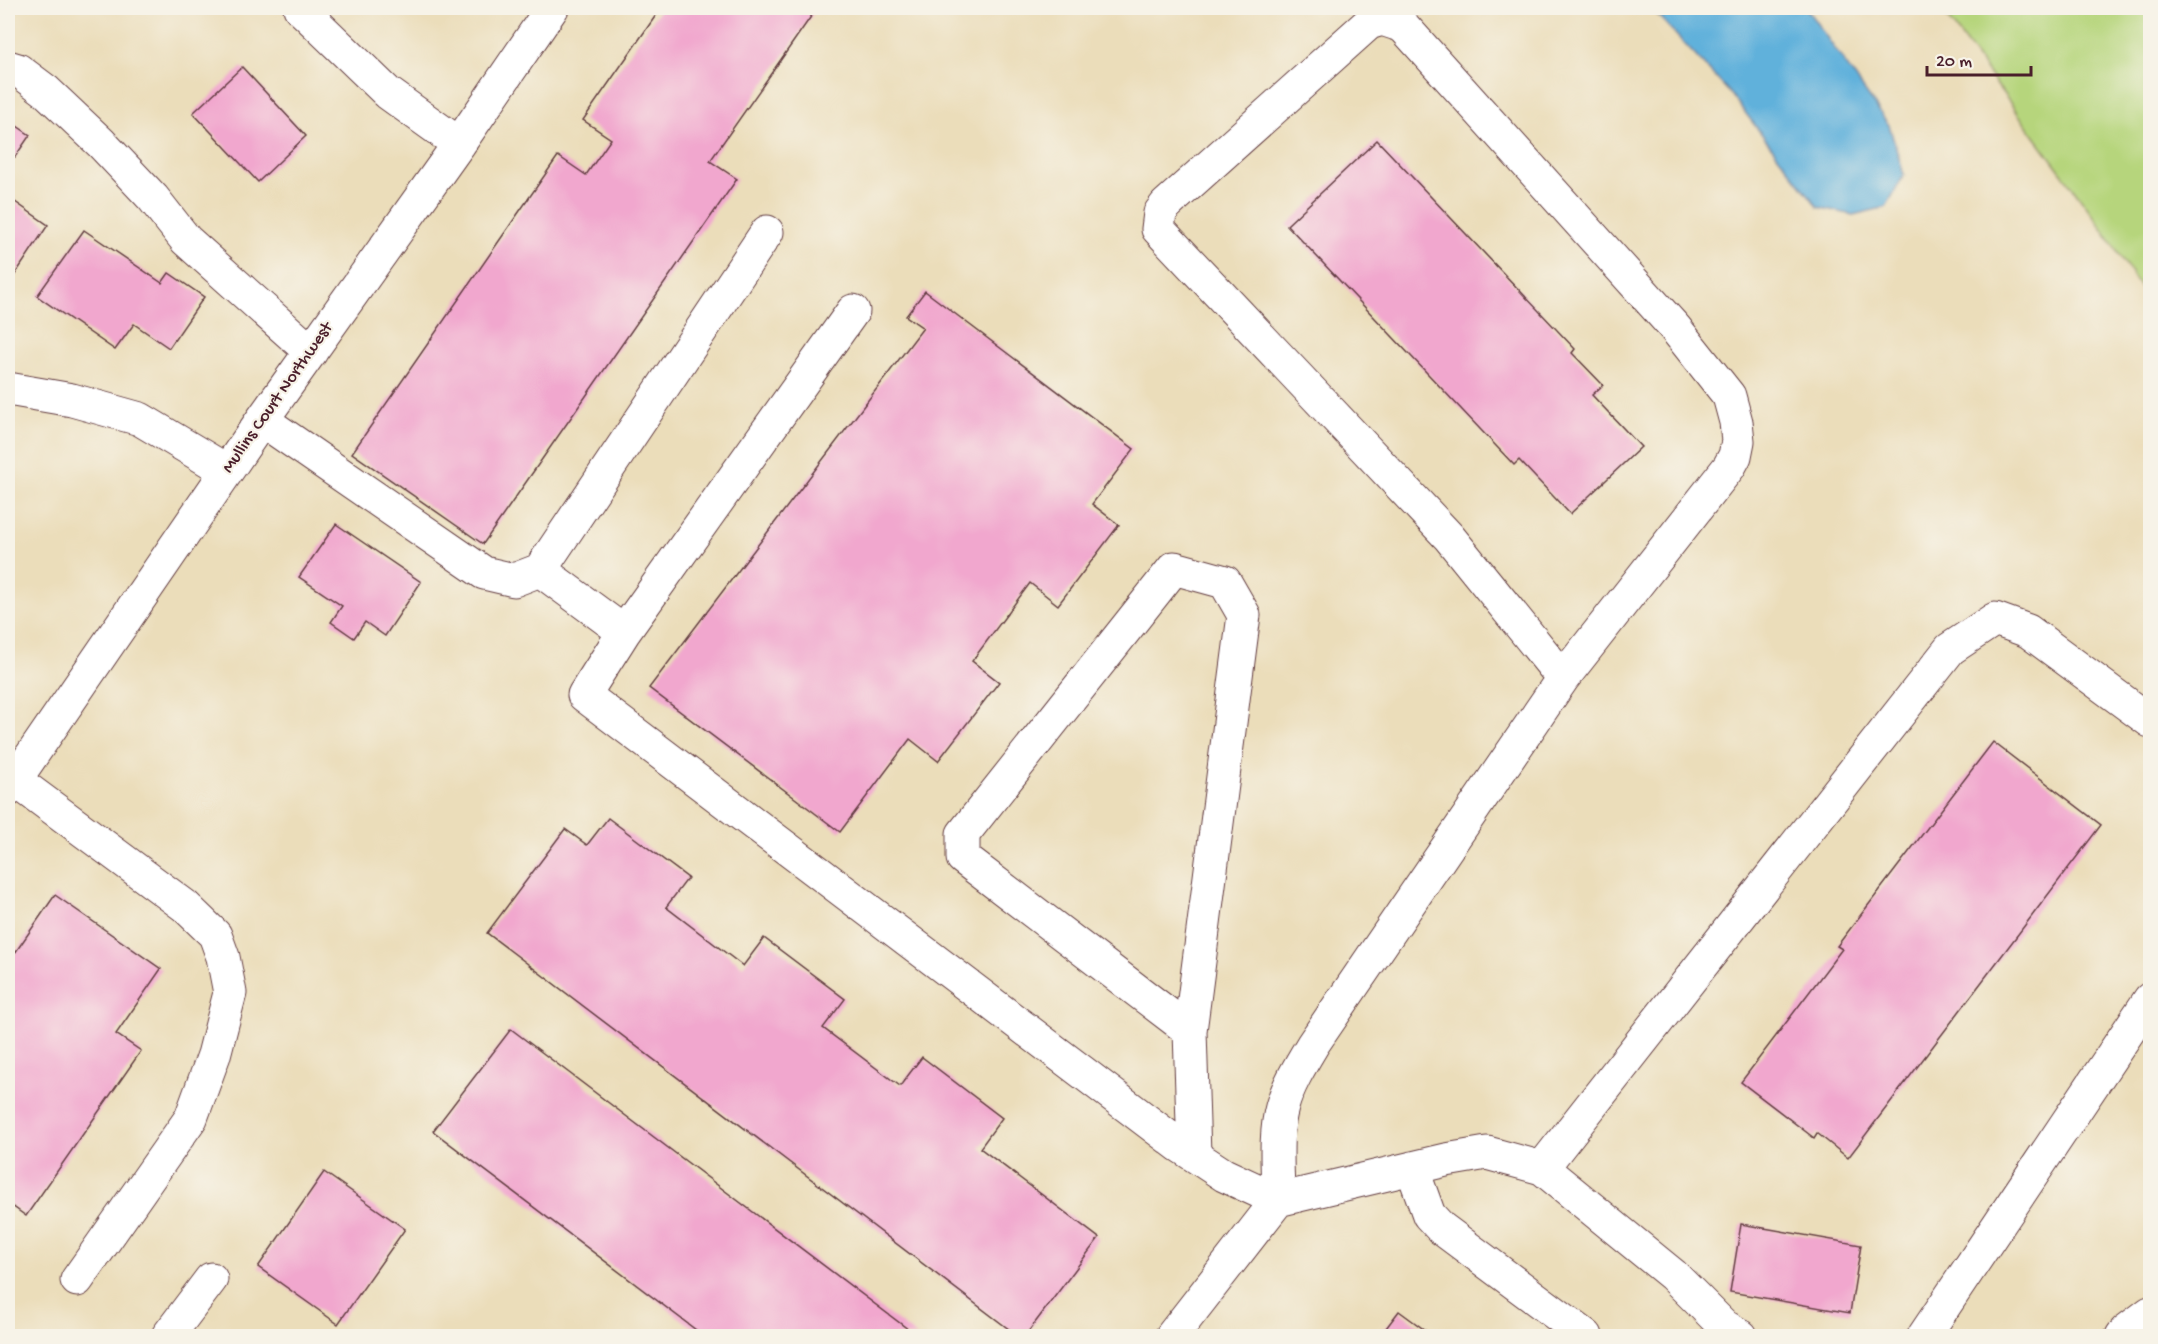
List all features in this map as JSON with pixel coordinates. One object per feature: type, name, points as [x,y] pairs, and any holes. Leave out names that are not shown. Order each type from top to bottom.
[{"type":"street","points":[[300,8],[388,93],[459,144]]},
{"type":"street","name":"Mullins Court Northwest","points":[[11,785],[262,420],[459,144],[552,8]]},
{"type":"street","points":[[1172,1336],[1278,1200],[1279,1130],[1282,1108],[1300,1065],[1563,678],[1729,467],[1735,456],[1738,441],[1729,396],[1675,328],[1403,26],[1382,19],[1369,23],[1166,205],[1160,213],[1158,229],[1449,537],[1563,678]]},
{"type":"street","points":[[8,67],[18,70],[46,91],[101,143],[153,198],[186,240],[310,352]]},
{"type":"street","points":[[262,420],[484,573],[514,580],[540,570],[767,232]]},
{"type":"street","points":[[853,311],[624,632],[584,695],[1194,1155],[1224,1175],[1278,1200],[1412,1168],[1487,1153],[1542,1168],[1673,1275],[1724,1326],[1741,1336]]},
{"type":"street","points":[[8,389],[72,400],[140,418],[227,471]]},
{"type":"street","points":[[1190,1031],[963,858],[963,834],[1174,568],[1224,582],[1244,615],[1190,1031],[1194,1155]]},
{"type":"street","points":[[540,570],[624,632]]},
{"type":"street","points":[[1542,1168],[1950,649],[1995,619],[2028,632],[2151,721]]},
{"type":"street","points":[[11,785],[185,906],[215,934],[223,957],[230,993],[214,1055],[191,1118],[77,1280]]},
{"type":"street","points":[[1924,1336],[2151,999]]},
{"type":"street","points":[[1412,1168],[1429,1215],[1441,1227],[1586,1336]]},
{"type":"street","points":[[168,1336],[211,1279]]},
{"type":"street","points":[[2122,1336],[2151,1313]]},
{"type":"green space","points":[[1940,8],[2150,8],[2150,302],[2095,218]]},
{"type":"water","points":[[1651,8],[1806,8],[1889,125],[1904,175],[1886,207],[1853,215],[1818,207],[1730,93]]},
{"type":"building","points":[[661,8],[817,8],[710,161],[737,179],[483,544],[352,453],[558,156],[586,175],[611,139],[583,120]]},
{"type":"building","points":[[242,67],[306,136],[258,182],[193,113]]},
{"type":"building","points":[[8,120],[30,135],[15,157],[8,152]]},
{"type":"building","points":[[1377,140],[1575,349],[1572,353],[1603,385],[1592,395],[1641,447],[1570,514],[1519,460],[1514,465],[1287,225]]},
{"type":"building","points":[[8,197],[48,225],[8,285]]},
{"type":"building","points":[[84,230],[162,283],[169,273],[204,297],[169,348],[134,324],[115,350],[37,296]]},
{"type":"building","points":[[925,291],[1134,449],[1092,504],[1119,525],[1058,605],[1030,583],[972,661],[999,682],[938,761],[910,739],[840,832],[649,688],[923,328],[906,316]]},
{"type":"building","points":[[336,524],[421,582],[385,636],[365,622],[354,638],[331,622],[342,606],[299,577]]},
{"type":"building","points":[[1993,742],[2101,825],[1848,1158],[1817,1133],[1814,1138],[1741,1082],[1842,949],[1837,946]]},
{"type":"building","points":[[608,818],[688,878],[666,907],[743,966],[764,938],[845,999],[823,1028],[900,1086],[922,1057],[1002,1118],[980,1148],[1099,1238],[1025,1336],[1018,1336],[487,933],[565,829],[587,845]]},
{"type":"building","points":[[55,895],[161,969],[116,1034],[141,1051],[26,1216],[8,1203],[8,963]]},
{"type":"building","points":[[511,1029],[917,1336],[704,1336],[433,1131]]},
{"type":"building","points":[[324,1172],[405,1229],[338,1324],[258,1267]]},
{"type":"building","points":[[1741,1224],[1861,1245],[1850,1313],[1730,1292]]},
{"type":"building","points":[[1399,1311],[1433,1336],[1380,1336]]}]
